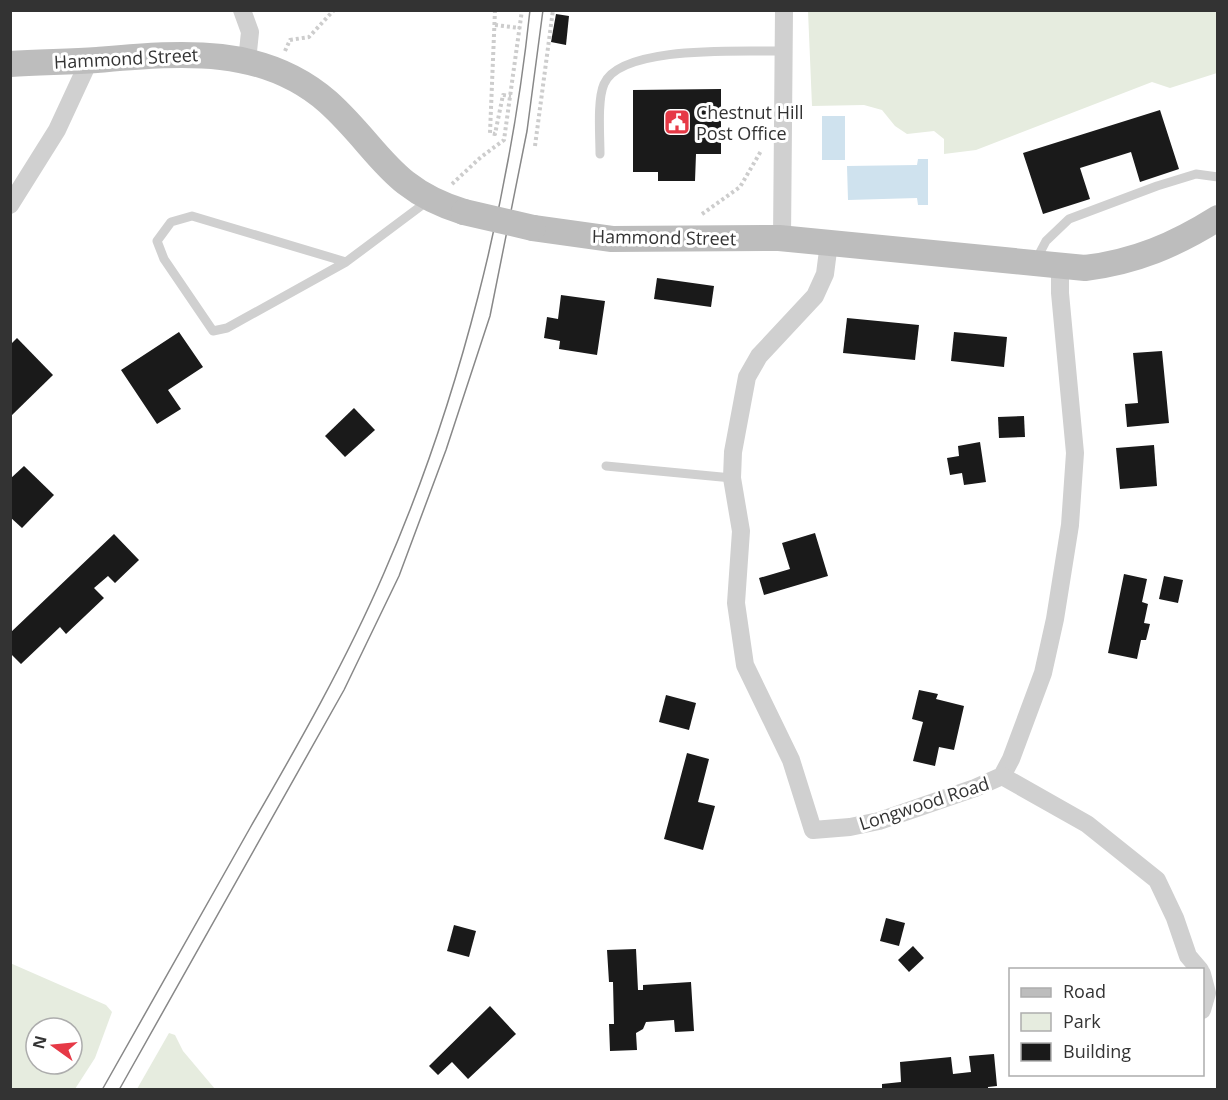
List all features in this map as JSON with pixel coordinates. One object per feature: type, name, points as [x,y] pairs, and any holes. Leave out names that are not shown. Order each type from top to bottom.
[{"type":"street","points":[[242,10],[250,32],[247,61]]},
{"type":"street","points":[[782,239],[784,10]]},
{"type":"street","name":"Hammond Street","points":[[10,64],[181,53],[224,55],[269,67],[310,87],[329,103],[399,179],[429,200],[464,212],[533,228],[612,239],[782,239],[1085,268],[1135,259],[1162,250],[1218,218]]},
{"type":"street","points":[[10,206],[57,130],[89,60]]},
{"type":"street","name":"Longwood Road","points":[[830,243],[825,274],[815,296],[759,356],[747,377],[733,452],[732,478],[741,531],[736,603],[745,665],[791,760],[813,830],[850,827],[879,821],[1002,776],[1019,740],[1043,673],[1055,619],[1070,525],[1075,453],[1060,293],[1060,267]]},
{"type":"street","points":[[1002,776],[1088,824],[1156,880],[1175,918],[1191,965]]},
{"type":"street","points":[[1204,979],[1207,993],[1204,1006]]},
{"type":"lane","points":[[600,154],[602,89],[616,69],[660,56],[785,51]]},
{"type":"lane","points":[[1035,264],[1046,241],[1069,219],[1196,174],[1218,177]]},
{"type":"lane","points":[[346,262],[192,216],[171,222],[157,241],[164,259],[213,331],[227,328],[346,262],[429,200]]},
{"type":"lane","points":[[606,466],[732,478]]},
{"type":"path","points":[[285,52],[290,40],[309,37],[334,10]]},
{"type":"path","points":[[495,10],[490,133],[495,134],[503,95],[511,96]]},
{"type":"path","points":[[452,183],[504,140],[522,10]]},
{"type":"path","points":[[535,146],[553,10]]},
{"type":"path","points":[[495,25],[520,28]]},
{"type":"path","points":[[693,218],[728,199],[740,187],[762,150]]},
{"type":"green space","points":[[808,11],[1217,11],[1217,73],[1170,88],[1152,82],[976,150],[944,154],[944,139],[934,131],[907,134],[895,126],[882,110],[864,105],[812,106]]},
{"type":"green space","points":[[10,963],[106,1005],[112,1012],[95,1058],[84,1075],[84,1016],[24,1016],[24,1076],[83,1076],[75,1089],[11,1089]]},
{"type":"green space","points":[[169,1033],[175,1035],[183,1051],[215,1089],[137,1089]]},
{"type":"water","points":[[822,116],[845,116],[845,160],[822,160]]},
{"type":"water","points":[[918,159],[928,159],[928,205],[918,205],[917,198],[848,200],[847,166],[917,165]]},
{"type":"building","points":[[556,14],[569,16],[566,45],[551,42]]},
{"type":"building","name":"Chestnut Hill Post Office","points":[[721,89],[721,154],[696,154],[695,181],[658,181],[658,172],[633,172],[633,90]]},
{"type":"building","points":[[1160,110],[1179,169],[1140,182],[1131,152],[1080,168],[1090,199],[1043,214],[1023,153]]},
{"type":"building","points":[[657,278],[714,286],[711,307],[654,299]]},
{"type":"building","points":[[561,295],[605,301],[597,355],[559,349],[560,341],[544,338],[547,317],[558,319]]},
{"type":"building","points":[[847,318],[919,325],[915,360],[843,353]]},
{"type":"building","points":[[179,332],[203,367],[168,390],[181,409],[157,424],[121,370]]},
{"type":"building","points":[[954,332],[1007,337],[1004,367],[951,361]]},
{"type":"building","points":[[17,338],[53,375],[10,417],[10,345]]},
{"type":"building","points":[[1162,351],[1169,423],[1127,427],[1125,404],[1138,403],[1133,353]]},
{"type":"building","points":[[354,408],[375,430],[345,457],[325,436]]},
{"type":"building","points":[[1024,416],[1025,437],[999,438],[998,417]]},
{"type":"building","points":[[980,442],[986,482],[964,485],[962,473],[950,475],[947,458],[959,456],[958,446]]},
{"type":"building","points":[[1154,445],[1157,486],[1120,489],[1116,448]]},
{"type":"building","points":[[24,466],[54,495],[22,528],[10,517],[10,479]]},
{"type":"building","points":[[815,533],[828,576],[764,595],[759,578],[790,569],[782,543]]},
{"type":"building","points":[[114,534],[139,560],[115,583],[108,576],[94,588],[104,598],[66,634],[60,627],[21,664],[10,653],[10,633]]},
{"type":"building","points":[[1124,574],[1147,579],[1142,602],[1148,604],[1144,623],[1150,624],[1146,640],[1141,640],[1137,659],[1108,653]]},
{"type":"building","points":[[1164,576],[1183,580],[1178,603],[1159,599]]},
{"type":"building","points":[[919,690],[938,694],[936,699],[964,706],[954,750],[939,747],[935,766],[913,761],[923,722],[912,719]]},
{"type":"building","points":[[666,695],[696,703],[689,730],[659,722]]},
{"type":"building","points":[[687,753],[709,759],[698,802],[715,806],[703,850],[664,839]]},
{"type":"building","points":[[886,918],[905,923],[899,946],[880,941]]},
{"type":"building","points":[[454,925],[476,931],[469,957],[447,951]]},
{"type":"building","points":[[913,946],[924,958],[909,972],[898,960]]},
{"type":"building","points":[[636,949],[638,990],[643,990],[643,985],[691,982],[694,1031],[675,1032],[674,1020],[646,1022],[643,1029],[636,1033],[637,1050],[610,1051],[609,1024],[614,1024],[613,982],[609,982],[607,950]]},
{"type":"building","points":[[490,1006],[516,1034],[468,1079],[452,1062],[438,1075],[429,1066]]},
{"type":"building","points":[[994,1054],[997,1086],[988,1087],[988,1090],[882,1090],[882,1084],[901,1082],[900,1062],[951,1057],[953,1074],[971,1072],[969,1056]]},
{"type":"tram line","points":[[102,1090],[321,702],[369,606],[411,507],[436,438],[478,297],[509,153],[530,10]]},
{"type":"tram line","points":[[119,1090],[344,690],[399,576],[446,450],[490,316],[527,131],[543,10]]},
{"type":"place","name":"Chestnut Hill Post Office","points":[[677,122]]}]
